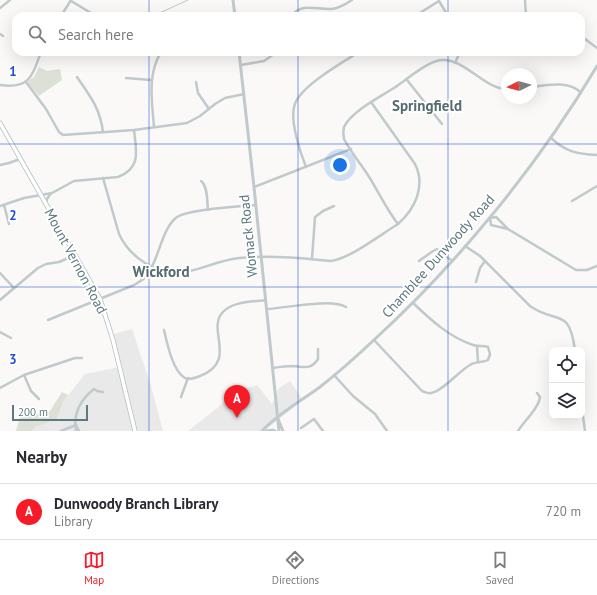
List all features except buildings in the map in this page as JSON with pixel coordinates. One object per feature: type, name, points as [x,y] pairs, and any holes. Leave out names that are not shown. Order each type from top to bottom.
[{"type":"main road","name":"Mount Vernon Road","points":[[0,123],[74,255],[101,299],[113,340],[134,431]]},
{"type":"street","points":[[0,8],[5,1],[10,0]]},
{"type":"street","points":[[233,0],[234,12]]},
{"type":"street","points":[[295,12],[306,7],[333,9],[352,0]]},
{"type":"street","points":[[421,12],[439,0],[446,12]]},
{"type":"street","points":[[525,0],[526,12]]},
{"type":"street","points":[[64,12],[71,1],[89,12]]},
{"type":"street","points":[[585,39],[597,48]]},
{"type":"street","points":[[0,85],[11,86],[26,82],[33,74],[40,56]]},
{"type":"street","points":[[154,127],[151,80],[160,56]]},
{"type":"street","name":"Womack Road","points":[[240,56],[278,417]]},
{"type":"street","points":[[241,65],[264,61],[271,56]]},
{"type":"street","points":[[306,166],[298,147],[294,105],[302,92],[353,56]]},
{"type":"street","points":[[454,63],[458,56]]},
{"type":"street","points":[[398,224],[388,213],[372,181],[344,138],[344,128],[352,117],[371,102],[434,62],[447,60],[474,73],[489,85],[501,89]]},
{"type":"street","name":"Chamblee Dunwoody Road","points":[[262,431],[278,417],[334,375],[374,340],[413,303],[452,261],[490,218],[551,138],[597,66]]},
{"type":"street","points":[[77,77],[92,99],[100,115],[103,132]]},
{"type":"street","points":[[126,78],[151,80]]},
{"type":"street","points":[[407,80],[442,124]]},
{"type":"street","points":[[26,82],[46,109],[59,132],[63,135],[134,130],[187,123],[197,118],[225,98],[244,94]]},
{"type":"street","points":[[196,82],[198,93],[209,109]]},
{"type":"street","points":[[537,87],[564,85],[578,90],[581,93]]},
{"type":"street","points":[[103,178],[119,234],[123,242],[131,253],[141,261],[167,273],[181,274],[226,260],[261,256],[331,261],[343,258],[398,224],[411,209],[417,197],[420,180],[419,172],[415,164],[371,102]]},
{"type":"street","points":[[46,205],[47,199],[52,193],[74,181],[125,175],[135,164],[137,156],[134,130]]},
{"type":"street","points":[[551,138],[566,149],[575,153],[597,155]]},
{"type":"street","points":[[254,187],[351,149]]},
{"type":"street","points":[[0,165],[20,159]]},
{"type":"street","points":[[201,181],[204,183],[205,187],[208,210]]},
{"type":"street","points":[[572,201],[597,186]]},
{"type":"street","points":[[0,206],[40,194],[52,193]]},
{"type":"street","points":[[4,205],[8,224]]},
{"type":"street","points":[[48,320],[134,285],[147,276],[170,224],[184,214],[256,205]]},
{"type":"street","points":[[312,259],[315,217],[334,206]]},
{"type":"street","points":[[508,229],[491,225],[490,218],[496,217],[508,229],[576,270],[587,270],[597,266]]},
{"type":"street","points":[[465,246],[485,261],[530,306],[538,311],[560,318],[567,323],[573,334],[575,347]]},
{"type":"street","points":[[419,261],[437,249],[452,261]]},
{"type":"street","points":[[0,300],[38,268],[46,264],[59,262],[74,255]]},
{"type":"street","points":[[476,282],[480,268],[485,261]]},
{"type":"street","points":[[0,273],[14,288]]},
{"type":"street","points":[[164,330],[176,368],[180,374],[188,378],[193,378],[210,370],[218,361],[220,350],[218,320],[224,311],[236,304],[266,300]]},
{"type":"street","points":[[267,309],[327,303],[341,304],[346,307]]},
{"type":"street","points":[[374,340],[422,391],[428,394],[436,392],[468,366],[478,362],[487,361],[490,354],[488,347],[483,345],[473,345],[443,330],[413,303]]},
{"type":"street","points":[[0,332],[11,338]]},
{"type":"street","points":[[477,346],[478,362]]},
{"type":"street","points":[[273,368],[293,366],[304,368],[312,366],[318,358],[318,349]]},
{"type":"street","points":[[0,388],[24,375],[76,358],[82,358]]},
{"type":"street","points":[[24,375],[31,391],[39,399]]},
{"type":"street","points":[[334,375],[353,396],[374,414],[387,431]]},
{"type":"street","points":[[181,397],[188,378]]},
{"type":"street","points":[[78,431],[75,416],[76,410],[88,393],[94,389],[103,392]]},
{"type":"street","points":[[518,431],[537,406],[540,397],[537,393]]},
{"type":"street","points":[[278,417],[277,424],[279,431]]},
{"type":"street","points":[[278,417],[282,431]]},
{"type":"street","points":[[301,428],[314,419],[323,431]]},
{"type":"street","points":[[583,419],[585,431]]},
{"type":"street","points":[[61,431],[76,425]]},
{"type":"street","points":[[266,431],[275,431]]},
{"type":"shaded area","points":[[39,67],[47,71],[60,69],[62,80],[39,96],[28,83],[29,80],[34,77]]},
{"type":"shaded area","points":[[132,329],[151,386],[163,431],[31,431],[36,427],[57,419],[63,402],[85,374],[120,367],[114,334]]},
{"type":"shaded area","points":[[290,381],[303,400],[264,431],[188,431],[236,392],[257,385],[272,404],[279,388]]},
{"type":"shaded area","points":[[62,392],[68,395],[63,402],[57,419],[36,427],[31,431],[16,431],[20,417],[50,411]]},
{"type":"waterway","points":[[162,12],[188,0]]},
{"type":"place","name":"Dunwoody Branch Library","points":[[237,418]]},
{"type":"district","name":"Springfield","points":[[427,105]]},
{"type":"district","name":"Wickford","points":[[161,271]]}]
